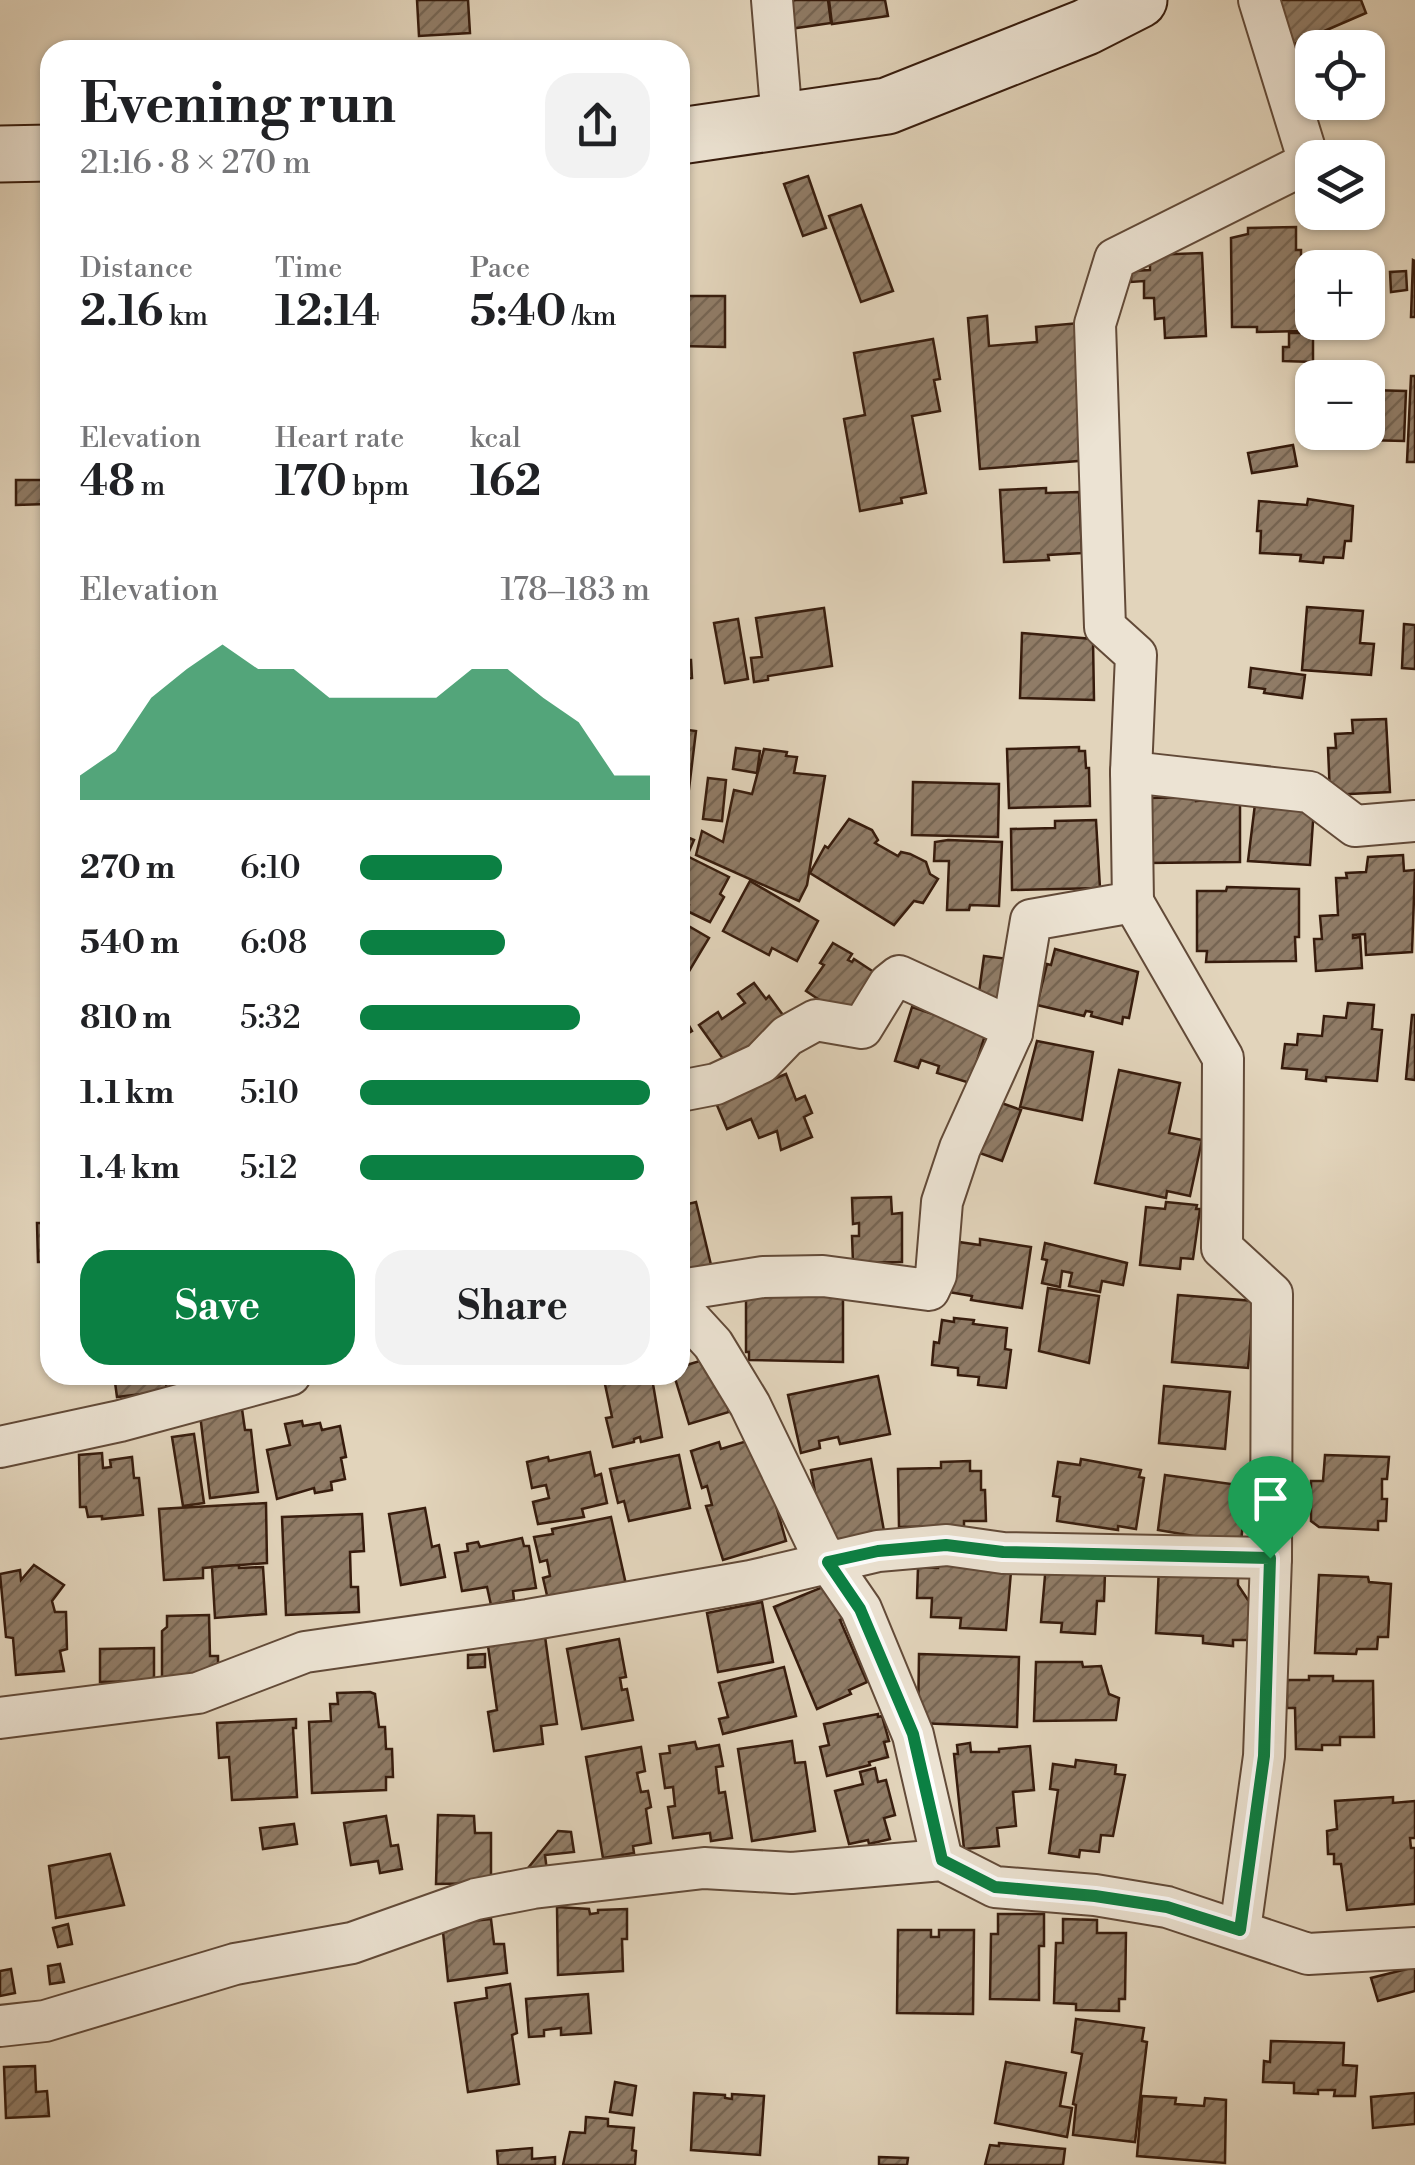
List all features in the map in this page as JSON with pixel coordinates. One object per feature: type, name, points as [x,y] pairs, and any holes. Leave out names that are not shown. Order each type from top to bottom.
[{"type":"street","points":[[772,0],[782,122]]},
{"type":"street","points":[[690,135],[887,106],[1086,27],[1139,0]]},
{"type":"street","points":[[1240,1930],[1264,1756],[1272,1294],[1222,1248],[1223,1058],[1133,902],[1131,772],[1136,655],[1105,626],[1095,324],[1115,259],[1309,162],[1259,0]]},
{"type":"street","points":[[0,154],[40,153]]},
{"type":"street","points":[[1131,772],[1310,792],[1355,826],[1415,822]]},
{"type":"street","points":[[690,1288],[763,1277],[823,1276],[929,1290],[936,1275],[942,1202],[960,1148],[1012,1034],[1032,920],[1133,902]]},
{"type":"street","points":[[690,1090],[716,1084],[761,1064],[788,1036],[816,1020],[862,1028],[889,984],[899,976],[1004,1024],[1012,1034]]},
{"type":"street","points":[[690,1319],[713,1344],[750,1405],[828,1562],[860,1609],[913,1734],[942,1860]]},
{"type":"street","points":[[0,1447],[120,1422],[254,1385]]},
{"type":"street","points":[[0,1718],[198,1693],[305,1652],[751,1582],[878,1551],[946,1545],[1003,1552],[1270,1558]]},
{"type":"street","points":[[0,2026],[45,2021],[235,1964],[352,1943],[476,1899],[533,1888],[704,1868],[792,1873],[942,1860],[995,1887],[1167,1907],[1308,1954],[1415,1948]]},
{"type":"building","points":[[417,0],[468,0],[470,33],[419,36]]},
{"type":"building","points":[[828,0],[831,23],[783,30],[779,2]]},
{"type":"building","points":[[829,0],[885,0],[888,16],[832,24]]},
{"type":"building","points":[[1267,0],[1361,0],[1366,13],[1327,30],[1295,30],[1295,44],[1285,48]]},
{"type":"building","points":[[808,176],[826,228],[803,236],[784,184]]},
{"type":"building","points":[[861,205],[893,291],[861,302],[829,216]]},
{"type":"building","points":[[1295,227],[1295,331],[1257,332],[1257,327],[1232,327],[1231,238],[1248,234],[1248,228]]},
{"type":"building","points":[[1202,253],[1206,336],[1165,338],[1164,318],[1155,319],[1154,298],[1144,298],[1144,281],[1131,282],[1131,271],[1150,270],[1150,255]]},
{"type":"building","points":[[1413,260],[1415,317],[1411,317]]},
{"type":"building","points":[[1406,271],[1407,290],[1391,292],[1390,272]]},
{"type":"building","points":[[690,296],[725,296],[725,347],[690,346]]},
{"type":"building","points":[[987,316],[989,346],[1037,342],[1036,327],[1079,323],[1090,460],[980,469],[968,318]]},
{"type":"building","points":[[1289,333],[1295,333],[1295,340],[1313,340],[1313,360],[1283,361],[1283,347],[1289,347]]},
{"type":"building","points":[[933,339],[940,379],[934,380],[940,411],[912,416],[926,493],[901,498],[902,503],[860,511],[844,419],[865,415],[854,353]]},
{"type":"building","points":[[1411,376],[1415,376],[1415,462],[1407,462]]},
{"type":"building","points":[[1385,390],[1406,391],[1404,441],[1385,441]]},
{"type":"building","points":[[1293,445],[1297,466],[1252,473],[1248,453]]},
{"type":"building","points":[[16,480],[40,480],[40,504],[16,505]]},
{"type":"building","points":[[1046,488],[1046,493],[1079,492],[1082,553],[1048,555],[1049,560],[1004,562],[1000,490]]},
{"type":"building","points":[[1308,499],[1353,506],[1351,541],[1345,541],[1343,558],[1324,557],[1323,563],[1300,561],[1301,555],[1260,553],[1259,501],[1307,505]]},
{"type":"building","points":[[1307,607],[1363,611],[1360,643],[1374,644],[1371,675],[1302,670]]},
{"type":"building","points":[[824,608],[832,666],[768,676],[768,680],[754,682],[751,658],[762,657],[756,618]]},
{"type":"building","points":[[738,619],[748,679],[725,683],[714,623]]},
{"type":"building","points":[[1404,624],[1415,625],[1415,669],[1402,668]]},
{"type":"building","points":[[1022,633],[1093,639],[1094,700],[1020,698]]},
{"type":"building","points":[[1251,668],[1305,675],[1302,698],[1249,687]]},
{"type":"building","points":[[1386,719],[1390,792],[1330,795],[1328,748],[1336,748],[1335,734],[1353,733],[1352,720]]},
{"type":"building","points":[[690,730],[696,731],[690,781]]},
{"type":"building","points":[[1079,747],[1079,751],[1085,751],[1089,768],[1090,806],[1009,808],[1007,749]]},
{"type":"building","points":[[736,748],[760,751],[757,773],[733,769]]},
{"type":"building","points":[[764,749],[797,757],[794,773],[825,776],[807,885],[799,901],[696,855],[702,831],[723,842],[734,790],[752,794]]},
{"type":"building","points":[[708,778],[726,780],[722,821],[703,819]]},
{"type":"building","points":[[913,782],[999,784],[998,837],[912,835]]},
{"type":"building","points":[[1240,796],[1240,862],[1147,863],[1147,798],[1196,797],[1196,801]]},
{"type":"building","points":[[1255,804],[1314,807],[1310,865],[1248,861]]},
{"type":"building","points":[[849,819],[872,830],[878,840],[875,843],[898,856],[901,852],[926,862],[930,874],[938,879],[923,903],[914,901],[894,925],[810,873],[825,846],[828,848]]},
{"type":"building","points":[[1096,820],[1100,888],[1012,890],[1011,829],[1055,828],[1055,821]]},
{"type":"building","points":[[935,842],[1002,842],[999,906],[970,905],[969,910],[947,910],[949,861],[934,861]]},
{"type":"building","points":[[1403,855],[1404,871],[1415,870],[1412,952],[1366,955],[1365,934],[1353,935],[1360,937],[1362,968],[1316,971],[1314,939],[1322,939],[1320,916],[1338,915],[1336,878],[1366,872],[1368,857]]},
{"type":"building","points":[[690,858],[729,877],[720,894],[724,897],[710,922],[690,912]]},
{"type":"building","points":[[750,881],[818,921],[797,961],[772,948],[769,955],[723,931]]},
{"type":"building","points":[[1227,887],[1299,889],[1296,961],[1206,962],[1207,951],[1197,951],[1197,891],[1226,891]]},
{"type":"building","points":[[690,927],[709,938],[690,970]]},
{"type":"building","points":[[833,943],[852,954],[848,960],[854,959],[883,978],[857,1017],[836,1011],[806,991]]},
{"type":"building","points":[[1055,949],[1138,972],[1129,1018],[1123,1017],[1122,1024],[1091,1016],[1092,1012],[1086,1011],[1084,1016],[1037,1005],[1047,964],[1051,965]]},
{"type":"building","points":[[984,956],[1009,959],[1002,1010],[977,1007]]},
{"type":"building","points":[[754,983],[791,1026],[731,1070],[699,1025],[718,1012],[722,1019],[745,1003],[738,994]]},
{"type":"building","points":[[1348,1003],[1374,1005],[1372,1029],[1382,1030],[1377,1081],[1306,1079],[1307,1070],[1282,1068],[1285,1044],[1297,1045],[1298,1034],[1322,1036],[1324,1016],[1346,1018]]},
{"type":"building","points":[[912,1007],[986,1032],[970,1083],[937,1073],[939,1066],[921,1060],[918,1068],[895,1061]]},
{"type":"building","points":[[1415,1015],[1415,1080],[1406,1079]]},
{"type":"building","points":[[1037,1041],[1093,1052],[1082,1120],[1020,1107]]},
{"type":"building","points":[[1119,1070],[1180,1083],[1169,1133],[1202,1140],[1190,1196],[1167,1191],[1166,1198],[1095,1183]]},
{"type":"building","points":[[786,1074],[796,1100],[805,1096],[812,1113],[804,1117],[812,1137],[781,1150],[777,1131],[759,1138],[751,1119],[727,1129],[716,1103]]},
{"type":"building","points":[[993,1100],[1021,1110],[1002,1161],[974,1151]]},
{"type":"building","points":[[891,1197],[892,1214],[902,1213],[902,1262],[853,1263],[852,1236],[859,1236],[859,1223],[853,1224],[852,1198]]},
{"type":"building","points":[[696,1202],[712,1269],[690,1274],[690,1204]]},
{"type":"building","points":[[1166,1202],[1197,1205],[1196,1209],[1200,1209],[1193,1259],[1181,1258],[1180,1269],[1140,1265],[1146,1207],[1165,1209]]},
{"type":"building","points":[[40,1223],[40,1262],[38,1262]]},
{"type":"building","points":[[980,1239],[1031,1247],[1022,1308],[937,1290],[945,1240],[980,1245]]},
{"type":"building","points":[[1045,1243],[1127,1263],[1123,1285],[1102,1281],[1100,1292],[1069,1286],[1072,1273],[1062,1271],[1060,1287],[1042,1283],[1047,1260],[1042,1259]]},
{"type":"building","points":[[1048,1288],[1099,1296],[1089,1363],[1039,1351]]},
{"type":"building","points":[[746,1294],[843,1295],[843,1362],[749,1360]]},
{"type":"building","points":[[1178,1295],[1254,1301],[1248,1368],[1172,1362]]},
{"type":"building","points":[[954,1318],[1007,1328],[1005,1349],[1011,1350],[1006,1388],[978,1385],[979,1377],[958,1375],[958,1368],[932,1365],[934,1342],[939,1343],[942,1320],[954,1322]]},
{"type":"building","points":[[703,1360],[706,1372],[716,1369],[729,1412],[689,1424],[677,1385],[690,1385],[690,1364]]},
{"type":"building","points":[[878,1376],[890,1434],[840,1444],[838,1437],[819,1441],[820,1448],[801,1453],[788,1395]]},
{"type":"building","points":[[115,1385],[166,1385],[167,1391],[117,1397]]},
{"type":"building","points":[[605,1385],[653,1385],[662,1437],[641,1442],[640,1437],[613,1447],[606,1418],[612,1417]]},
{"type":"building","points":[[1164,1386],[1230,1392],[1225,1449],[1159,1443]]},
{"type":"building","points":[[242,1409],[245,1430],[251,1430],[258,1492],[210,1498],[200,1414]]},
{"type":"building","points":[[302,1421],[303,1426],[320,1423],[322,1430],[340,1426],[346,1457],[341,1458],[345,1479],[331,1482],[332,1490],[315,1493],[314,1488],[277,1499],[267,1450],[290,1445],[285,1424]]},
{"type":"building","points":[[194,1434],[204,1503],[183,1506],[172,1437]]},
{"type":"building","points":[[757,1438],[786,1541],[723,1560],[706,1506],[712,1505],[707,1486],[702,1488],[691,1451],[719,1442],[721,1449]]},
{"type":"building","points":[[590,1452],[595,1476],[601,1474],[607,1503],[582,1509],[584,1517],[538,1524],[533,1502],[549,1498],[546,1485],[532,1488],[527,1462]]},
{"type":"building","points":[[102,1453],[103,1468],[111,1467],[110,1460],[132,1457],[143,1515],[102,1519],[88,1517],[86,1507],[80,1507],[79,1455]]},
{"type":"building","points":[[679,1455],[690,1508],[629,1521],[624,1501],[618,1503],[610,1469]]},
{"type":"building","points":[[1325,1455],[1389,1457],[1387,1479],[1382,1479],[1382,1499],[1387,1499],[1386,1521],[1378,1521],[1378,1530],[1319,1527],[1311,1521],[1311,1481],[1323,1481]]},
{"type":"building","points":[[871,1459],[884,1531],[824,1542],[811,1470]]},
{"type":"building","points":[[1081,1459],[1141,1470],[1139,1477],[1144,1478],[1136,1529],[1057,1521],[1060,1497],[1053,1496],[1058,1462],[1080,1465]]},
{"type":"building","points":[[970,1461],[970,1471],[981,1471],[986,1521],[964,1521],[964,1526],[899,1527],[898,1469],[941,1468],[941,1462]]},
{"type":"building","points":[[1165,1475],[1246,1486],[1241,1544],[1158,1530]]},
{"type":"building","points":[[266,1503],[267,1563],[203,1568],[203,1578],[164,1580],[159,1509]]},
{"type":"building","points":[[425,1508],[432,1547],[439,1545],[445,1577],[401,1585],[389,1514]]},
{"type":"building","points":[[362,1514],[364,1551],[350,1552],[351,1587],[358,1587],[359,1612],[286,1615],[282,1517]]},
{"type":"building","points":[[611,1517],[627,1589],[549,1604],[543,1578],[550,1576],[547,1560],[540,1562],[534,1537],[553,1534],[552,1529]]},
{"type":"building","points":[[522,1538],[524,1546],[529,1546],[536,1588],[513,1591],[514,1600],[491,1605],[487,1587],[462,1591],[455,1553],[468,1551],[467,1544],[478,1542],[480,1547]]},
{"type":"building","points":[[938,1553],[1012,1560],[1006,1630],[960,1628],[961,1618],[931,1617],[932,1598],[917,1598],[918,1567],[938,1568]]},
{"type":"building","points":[[1046,1564],[1105,1573],[1104,1601],[1097,1601],[1095,1634],[1061,1632],[1062,1623],[1041,1622]]},
{"type":"building","points":[[34,1565],[64,1585],[52,1601],[55,1612],[66,1612],[67,1649],[60,1651],[64,1671],[16,1675],[13,1638],[6,1637],[0,1574],[20,1570],[21,1580]]},
{"type":"building","points":[[1159,1566],[1238,1573],[1238,1585],[1248,1600],[1256,1600],[1253,1640],[1233,1640],[1233,1646],[1203,1643],[1203,1636],[1156,1633]]},
{"type":"building","points":[[212,1567],[263,1567],[266,1614],[215,1618]]},
{"type":"building","points":[[1319,1575],[1368,1577],[1369,1582],[1391,1584],[1388,1637],[1378,1637],[1377,1649],[1357,1649],[1356,1654],[1315,1653]]},
{"type":"building","points":[[830,1584],[846,1618],[840,1620],[867,1682],[817,1709],[774,1607]]},
{"type":"building","points":[[762,1602],[773,1662],[718,1672],[707,1613]]},
{"type":"building","points":[[209,1615],[210,1656],[218,1656],[218,1678],[162,1679],[162,1631],[167,1627],[167,1616]]},
{"type":"building","points":[[544,1629],[557,1724],[541,1726],[543,1744],[494,1751],[488,1712],[497,1710],[488,1646],[493,1646],[491,1639]]},
{"type":"building","points":[[619,1639],[626,1677],[620,1678],[622,1690],[627,1689],[633,1720],[582,1729],[567,1649]]},
{"type":"building","points":[[154,1648],[154,1681],[100,1682],[100,1649]]},
{"type":"building","points":[[485,1654],[485,1667],[468,1668],[468,1655]]},
{"type":"building","points":[[919,1654],[1019,1657],[1017,1727],[918,1723]]},
{"type":"building","points":[[1036,1662],[1101,1666],[1109,1694],[1119,1698],[1116,1720],[1034,1721]]},
{"type":"building","points":[[784,1667],[796,1716],[723,1734],[719,1719],[728,1717],[719,1683]]},
{"type":"building","points":[[1309,1676],[1333,1676],[1333,1681],[1373,1681],[1374,1737],[1340,1737],[1340,1745],[1322,1745],[1322,1750],[1296,1749],[1295,1708],[1287,1708],[1287,1680],[1309,1680]]},
{"type":"building","points":[[337,1693],[375,1694],[379,1727],[385,1727],[386,1749],[392,1749],[393,1777],[386,1777],[386,1790],[312,1793],[309,1722],[331,1721],[330,1704],[338,1704]]},
{"type":"building","points":[[878,1714],[889,1741],[884,1742],[888,1757],[827,1776],[820,1747],[829,1745],[824,1724]]},
{"type":"building","points":[[296,1719],[293,1728],[297,1797],[232,1800],[229,1757],[219,1758],[217,1723]]},
{"type":"building","points":[[792,1741],[795,1763],[805,1762],[815,1831],[752,1841],[738,1749]]},
{"type":"building","points":[[695,1742],[697,1749],[719,1745],[723,1766],[716,1767],[719,1793],[725,1792],[732,1838],[711,1841],[710,1833],[673,1838],[668,1807],[675,1806],[673,1787],[665,1788],[660,1754],[670,1753],[669,1746]]},
{"type":"building","points":[[970,1743],[971,1752],[1030,1746],[1034,1790],[1013,1792],[1016,1826],[997,1828],[999,1846],[964,1849],[954,1754],[958,1754],[957,1745]]},
{"type":"building","points":[[641,1747],[645,1771],[637,1773],[641,1792],[648,1791],[651,1807],[646,1809],[651,1843],[633,1846],[634,1853],[603,1858],[586,1757]]},
{"type":"building","points":[[1076,1760],[1116,1765],[1115,1774],[1125,1775],[1113,1836],[1101,1835],[1099,1852],[1080,1850],[1079,1857],[1049,1853],[1058,1790],[1050,1789],[1053,1764],[1075,1767]]},
{"type":"building","points":[[875,1768],[878,1782],[886,1780],[895,1815],[884,1818],[890,1839],[849,1844],[835,1791],[863,1784],[860,1772]]},
{"type":"building","points":[[1393,1797],[1393,1803],[1415,1801],[1415,1838],[1410,1838],[1411,1848],[1415,1848],[1415,1904],[1347,1910],[1341,1864],[1334,1864],[1334,1854],[1328,1854],[1327,1831],[1337,1829],[1335,1801]]},
{"type":"building","points":[[438,1815],[474,1816],[475,1833],[491,1833],[491,1883],[436,1884]]},
{"type":"building","points":[[386,1816],[391,1846],[398,1845],[402,1869],[380,1873],[378,1861],[351,1865],[344,1823]]},
{"type":"building","points":[[294,1824],[297,1844],[263,1849],[260,1828]]},
{"type":"building","points":[[558,1831],[571,1832],[574,1852],[545,1855],[547,1871],[524,1873]]},
{"type":"building","points":[[110,1854],[124,1905],[56,1918],[49,1866]]},
{"type":"building","points":[[557,1907],[589,1909],[590,1914],[627,1909],[627,1939],[622,1939],[623,1971],[558,1975]]},
{"type":"building","points":[[998,1914],[1044,1914],[1044,1946],[1039,1946],[1039,2000],[990,1999],[991,1934],[998,1934]]},
{"type":"building","points":[[445,1916],[473,1921],[491,1919],[494,1944],[504,1944],[507,1973],[448,1981]]},
{"type":"building","points":[[1063,1919],[1097,1920],[1097,1933],[1126,1933],[1125,1999],[1119,1999],[1119,2011],[1076,2010],[1076,2004],[1054,2003],[1056,1943],[1063,1943]]},
{"type":"building","points":[[68,1924],[72,1944],[58,1947],[53,1928]]},
{"type":"building","points":[[898,1930],[931,1930],[931,1937],[939,1937],[939,1930],[974,1930],[973,2014],[897,2013]]},
{"type":"building","points":[[60,1964],[64,1982],[50,1984],[48,1966]]},
{"type":"building","points":[[1415,1967],[1415,1991],[1378,2001],[1371,1978]]},
{"type":"building","points":[[11,1969],[15,1993],[0,1996],[0,1971]]},
{"type":"building","points":[[510,1984],[519,2084],[468,2092],[455,2003],[487,1998],[486,1988]]},
{"type":"building","points":[[588,1994],[591,2033],[561,2035],[561,2028],[544,2030],[544,2036],[529,2037],[526,1999]]},
{"type":"building","points":[[1076,2019],[1144,2028],[1142,2041],[1147,2042],[1135,2142],[1073,2135],[1073,2104],[1082,2054],[1072,2052]]},
{"type":"building","points":[[1271,2041],[1344,2043],[1343,2065],[1357,2066],[1355,2096],[1334,2096],[1335,2090],[1294,2093],[1294,2083],[1263,2082],[1264,2061],[1270,2062]]},
{"type":"building","points":[[1006,2062],[1066,2073],[1060,2106],[1072,2108],[1067,2137],[995,2123]]},
{"type":"building","points":[[35,2066],[36,2092],[47,2091],[49,2116],[6,2118],[4,2067]]},
{"type":"building","points":[[615,2082],[636,2086],[632,2115],[610,2112]]},
{"type":"building","points":[[694,2093],[732,2099],[732,2094],[764,2096],[760,2155],[691,2150]]},
{"type":"building","points":[[1415,2093],[1415,2124],[1373,2128],[1371,2097]]},
{"type":"building","points":[[1142,2096],[1176,2098],[1175,2104],[1204,2106],[1205,2098],[1226,2100],[1225,2163],[1137,2156]]},
{"type":"building","points":[[586,2117],[608,2119],[608,2126],[634,2128],[635,2165],[563,2165],[570,2132],[585,2133]]},
{"type":"building","points":[[990,2145],[1065,2149],[1063,2165],[985,2165]]},
{"type":"building","points":[[532,2148],[532,2159],[555,2157],[555,2165],[498,2165],[497,2151]]},
{"type":"building","points":[[879,2157],[908,2158],[907,2165],[879,2165]]},
{"type":"route","points":[[946,1545],[1003,1552],[1270,1558],[1264,1756],[1240,1930],[1167,1907],[995,1887],[942,1860],[913,1734],[860,1609],[828,1562],[878,1551],[946,1545]]}]
